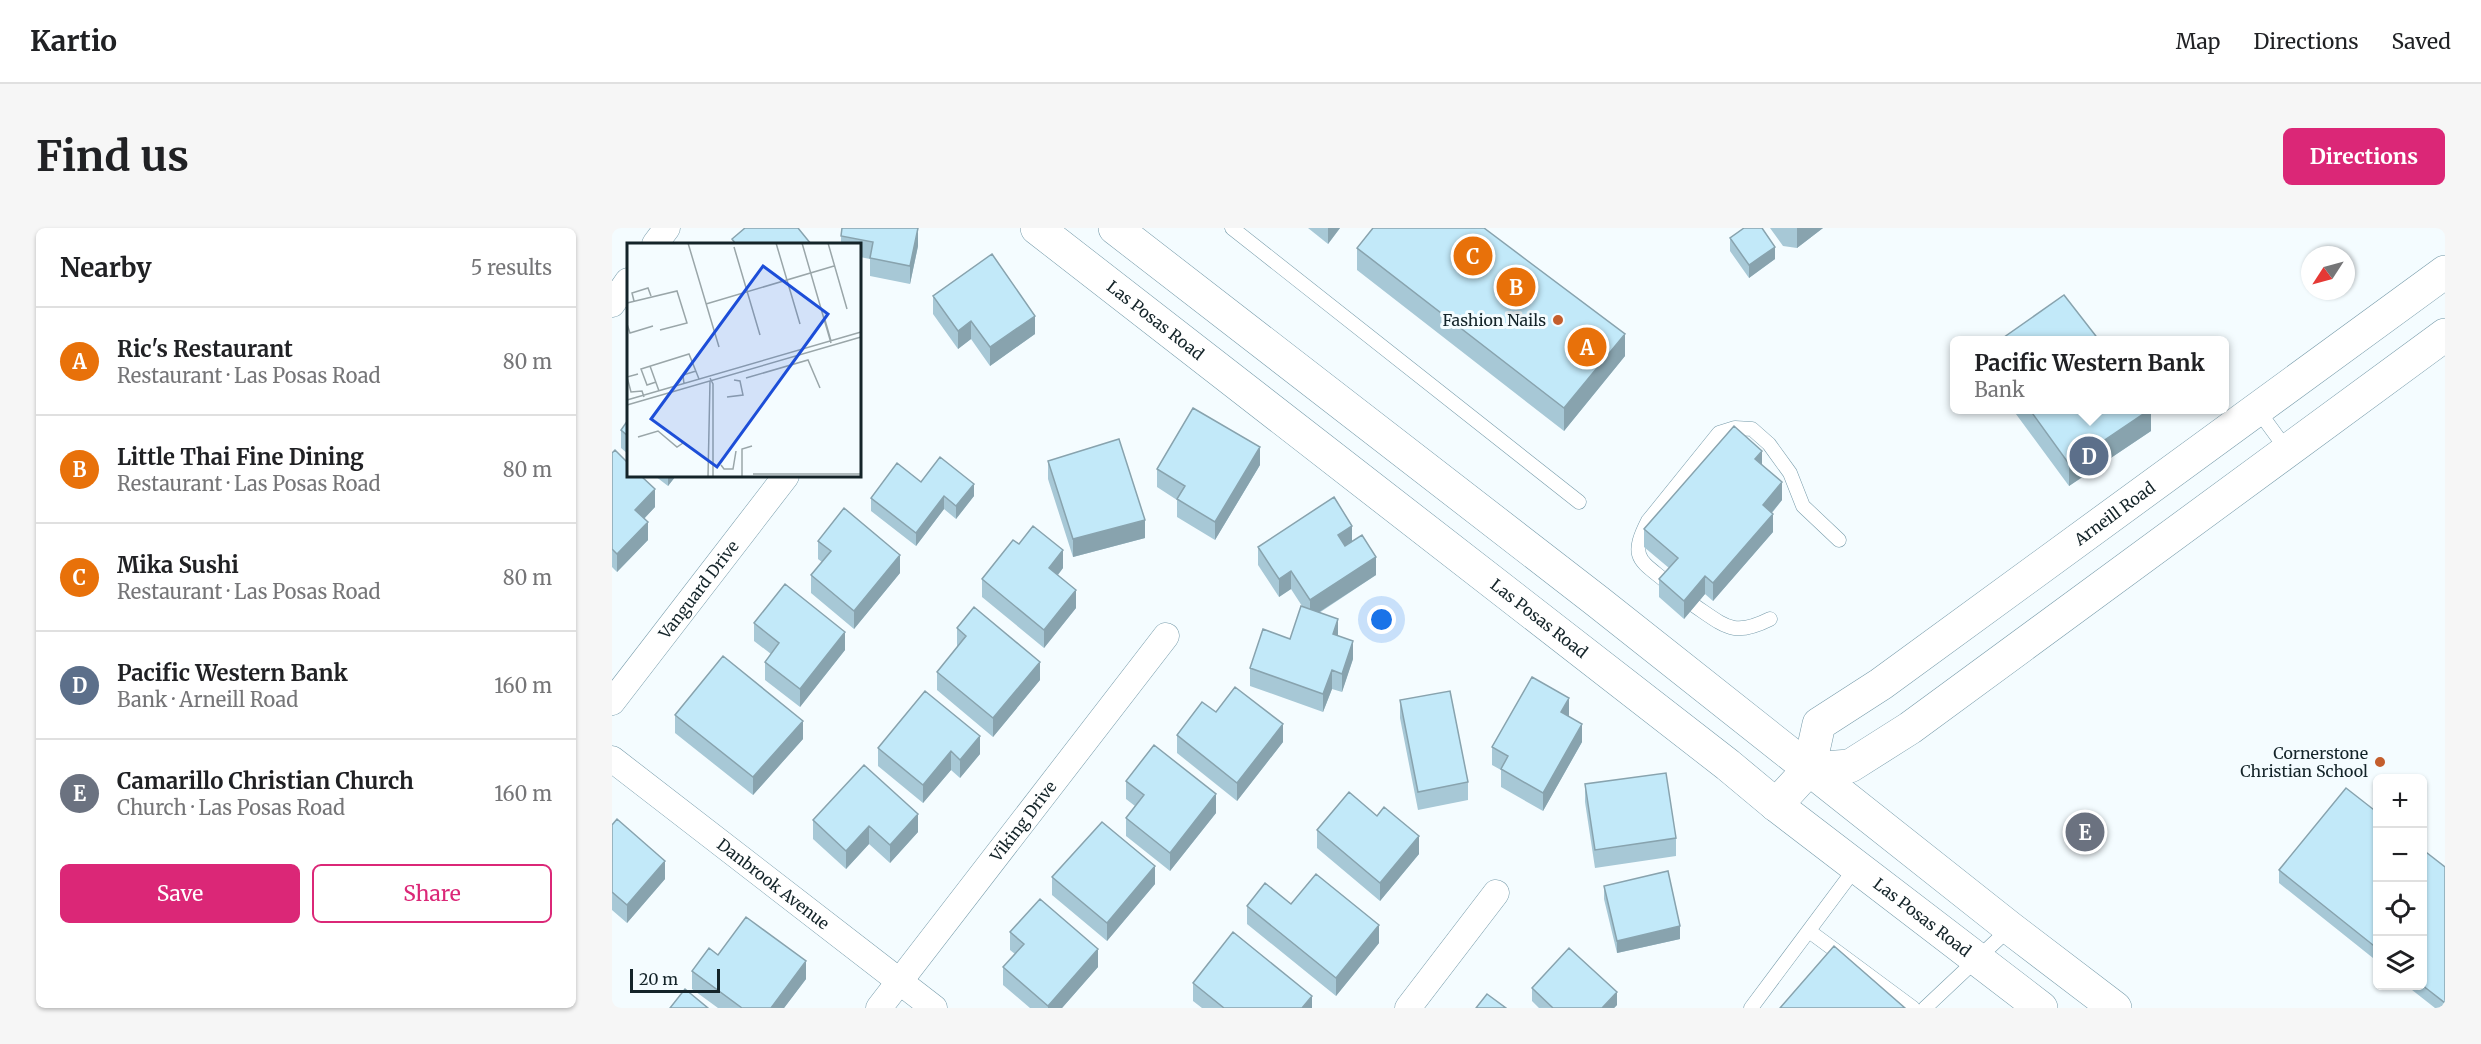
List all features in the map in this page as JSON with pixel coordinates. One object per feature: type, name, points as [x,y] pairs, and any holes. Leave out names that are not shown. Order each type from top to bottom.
[{"type":"main road","name":"Las Posas Road","points":[[1037,228],[1728,765],[1776,805],[2041,1008]]},
{"type":"main road","points":[[1116,228],[1597,601],[2010,928],[2115,1008]]},
{"type":"main road","name":"Arneill Road","points":[[1776,805],[1809,769],[1819,724],[1881,684],[2445,272]]},
{"type":"main road","points":[[1809,769],[1850,766],[1910,728],[2445,335]]},
{"type":"street","points":[[656,243],[667,228]]},
{"type":"street","points":[[612,304],[627,282]]},
{"type":"street","name":"Vanguard Drive","points":[[612,702],[785,477]]},
{"type":"street","name":"Viking Drive","points":[[879,1008],[1166,636]]},
{"type":"street","name":"Danbrook Avenue","points":[[612,759],[934,1008]]},
{"type":"street","points":[[1407,1008],[1496,893]]},
{"type":"lane","points":[[1232,228],[1579,502]]},
{"type":"lane","points":[[2257,409],[2287,450]]},
{"type":"lane","points":[[1670,585],[1642,561],[1637,549],[1640,537],[1648,521],[1719,433],[1735,428],[1752,429],[1768,444],[1791,473],[1803,506],[1839,540]]},
{"type":"lane","points":[[1695,606],[1726,627],[1749,629],[1770,619]]},
{"type":"lane","points":[[1751,1008],[1857,866]]},
{"type":"lane","points":[[1925,1008],[1975,958],[2010,928]]},
{"type":"lane","points":[[1809,932],[1913,1008]]},
{"type":"building","points":[[745,228],[798,228],[810,243],[735,243],[732,239]]},
{"type":"building","points":[[842,228],[918,228],[910,266],[870,258],[873,242],[841,236]]},
{"type":"building","points":[[1373,228],[1484,228],[1625,334],[1564,408],[1357,248]]},
{"type":"building","points":[[1744,228],[1762,228],[1775,247],[1749,265],[1730,238]]},
{"type":"building","points":[[992,254],[1035,316],[990,347],[971,321],[958,331],[933,296]]},
{"type":"building","points":[[2064,295],[2096,336],[2006,336]]},
{"type":"building","points":[[1193,408],[1260,447],[1215,522],[1177,499],[1185,486],[1157,469]]},
{"type":"building","points":[[2033,414],[2143,414],[2069,464]]},
{"type":"building","points":[[627,421],[627,435],[621,430]]},
{"type":"building","points":[[1734,426],[1762,451],[1755,459],[1782,482],[1763,505],[1773,514],[1713,583],[1705,576],[1684,601],[1659,579],[1678,558],[1644,529]]},
{"type":"building","points":[[1119,439],[1145,520],[1073,539],[1048,461]]},
{"type":"building","points":[[615,450],[627,462],[627,477],[642,477],[655,489],[635,510],[648,522],[617,554],[612,549],[612,453]]},
{"type":"building","points":[[940,457],[974,484],[956,506],[944,496],[916,533],[871,498],[897,463],[921,482]]},
{"type":"building","points":[[1334,497],[1352,526],[1338,535],[1345,546],[1362,535],[1376,557],[1310,600],[1291,571],[1279,579],[1258,547]]},
{"type":"building","points":[[844,508],[900,555],[854,611],[811,575],[831,551],[818,541]]},
{"type":"building","points":[[1033,526],[1063,550],[1049,568],[1076,590],[1044,630],[982,579],[1013,540],[1019,544]]},
{"type":"building","points":[[785,584],[845,632],[800,689],[765,662],[779,643],[754,623]]},
{"type":"building","points":[[1301,606],[1338,619],[1333,634],[1353,641],[1342,674],[1332,670],[1323,694],[1250,668],[1263,629],[1290,639]]},
{"type":"building","points":[[974,607],[1040,662],[993,718],[937,672],[966,636],[957,628]]},
{"type":"building","points":[[723,656],[803,721],[753,777],[675,715]]},
{"type":"building","points":[[1532,677],[1569,698],[1561,712],[1582,724],[1543,793],[1501,769],[1508,756],[1492,747]]},
{"type":"building","points":[[1235,687],[1283,724],[1237,783],[1177,735],[1202,702],[1216,712]]},
{"type":"building","points":[[925,691],[980,736],[960,760],[951,751],[923,785],[878,748]]},
{"type":"building","points":[[1450,691],[1468,782],[1418,792],[1400,700]]},
{"type":"building","points":[[1154,745],[1216,794],[1170,853],[1126,818],[1144,795],[1126,781]]},
{"type":"building","points":[[864,765],[918,814],[890,845],[869,826],[846,851],[813,820]]},
{"type":"building","points":[[1666,773],[1676,838],[1595,850],[1585,784]]},
{"type":"building","name":"Cornerstone Christian School","points":[[2346,788],[2373,809],[2373,945],[2279,870]]},
{"type":"building","points":[[1349,792],[1377,816],[1384,807],[1419,836],[1380,883],[1317,830]]},
{"type":"building","points":[[617,819],[665,861],[627,905],[612,892],[612,825]]},
{"type":"building","points":[[1102,822],[1155,866],[1107,923],[1052,877]]},
{"type":"building","points":[[2427,853],[2445,867],[2445,1003],[2427,989]]},
{"type":"building","points":[[1668,871],[1680,926],[1617,941],[1604,886]]},
{"type":"building","points":[[1316,874],[1379,925],[1336,978],[1247,906],[1265,883],[1291,904]]},
{"type":"building","points":[[1040,899],[1098,949],[1048,1006],[1003,967],[1024,944],[1010,932]]},
{"type":"building","points":[[746,917],[806,961],[771,1008],[742,1008],[692,971],[709,948],[718,955]]},
{"type":"building","points":[[1233,932],[1312,996],[1302,1008],[1224,1008],[1193,983]]},
{"type":"building","points":[[1834,946],[1905,1008],[1780,1008]]},
{"type":"building","points":[[1569,948],[1617,992],[1602,1008],[1553,1008],[1532,988]]},
{"type":"building","points":[[685,989],[708,1008],[670,1008]]},
{"type":"building","points":[[1487,994],[1506,1008],[1476,1008]]},
{"type":"place","name":"Mika Sushi","points":[[1473,256]]},
{"type":"place","name":"Little Thai Fine Dining","points":[[1516,287]]},
{"type":"place","name":"Fashion Nails","points":[[1558,320]]},
{"type":"place","name":"Ric's Restaurant","points":[[1587,347]]},
{"type":"place","name":"Pacific Western Bank","points":[[2089,456]]},
{"type":"place","name":"Cornerstone Christian School","points":[[2380,762]]},
{"type":"place","name":"Camarillo Christian Church","points":[[2085,832]]}]
